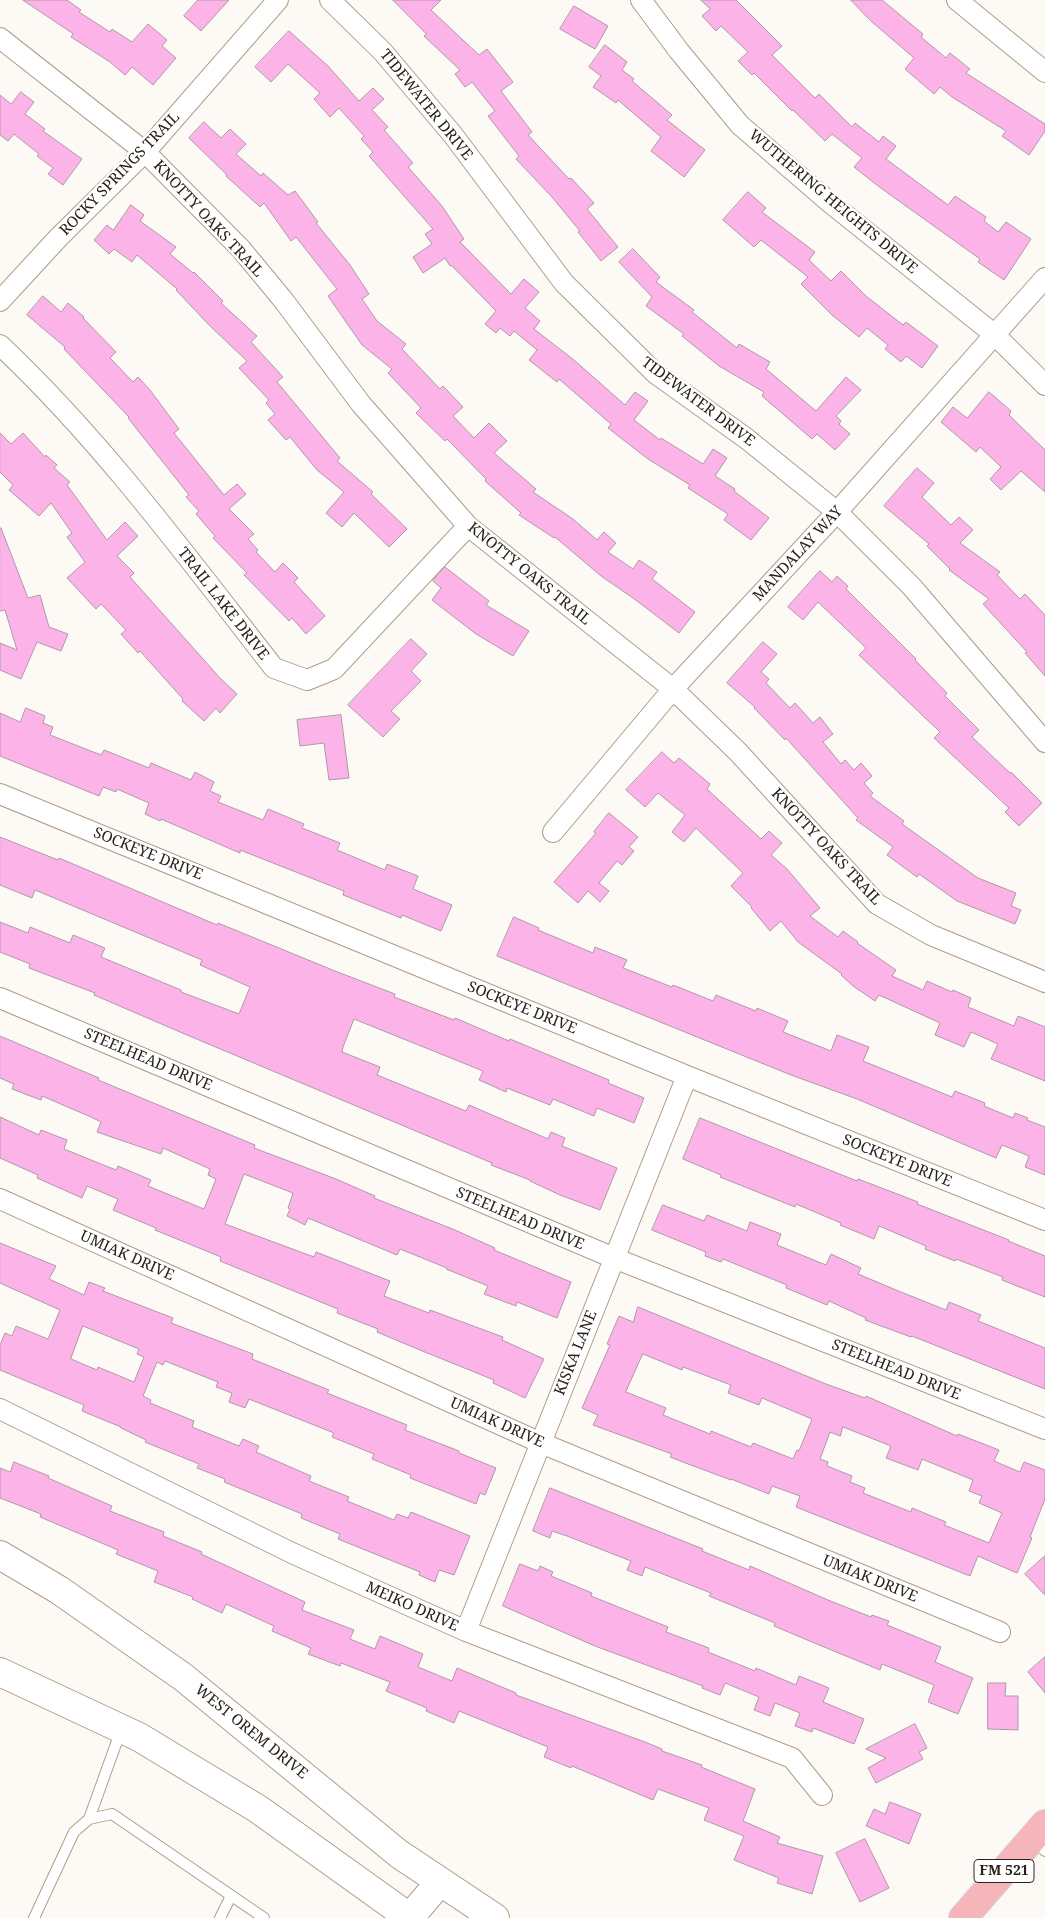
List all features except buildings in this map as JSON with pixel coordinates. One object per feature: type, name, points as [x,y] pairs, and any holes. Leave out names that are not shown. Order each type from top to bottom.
[{"type":"main road","name":"WEST OREM DRIVE","points":[[0,1555],[59,1590],[184,1677],[399,1854],[495,1918]]},
{"type":"main road","points":[[0,1672],[139,1737],[258,1809],[410,1918],[440,1882]]},
{"type":"main road","name":"FM 521","points":[[963,1918],[1041,1838]]},
{"type":"street","name":"ROCKY SPRINGS TRAIL","points":[[0,301],[59,237],[145,152],[278,0]]},
{"type":"street","name":"TIDEWATER DRIVE","points":[[330,0],[383,52],[440,120],[564,283],[655,373],[747,439],[837,512],[912,588],[1045,742]]},
{"type":"street","name":"WUTHERING HEIGHTS DRIVE","points":[[641,0],[678,51],[740,125],[828,200],[995,335],[1045,386]]},
{"type":"street","points":[[957,0],[1045,72]]},
{"type":"street","name":"KNOTTY OAKS TRAIL","points":[[0,38],[145,152],[241,249],[284,301],[361,404],[468,526],[673,689],[738,752],[877,904],[931,935],[1045,982]]},
{"type":"street","name":"MANDALAY WAY","points":[[553,832],[673,689],[837,512],[1045,278]]},
{"type":"street","name":"TRAIL LAKE DRIVE","points":[[0,345],[40,382],[113,464],[274,668],[307,680],[334,669],[468,526]]},
{"type":"street","name":"SOCKEYE DRIVE","points":[[0,794],[687,1076],[1045,1220]]},
{"type":"street","name":"STEELHEAD DRIVE","points":[[0,998],[614,1258],[1045,1429]]},
{"type":"street","name":"KISKA LANE","points":[[466,1631],[687,1076]]},
{"type":"street","name":"UMIAK DRIVE","points":[[0,1198],[541,1443],[1000,1632]]},
{"type":"street","name":"MEIKO DRIVE","points":[[0,1409],[292,1553],[466,1631],[792,1758],[822,1795]]},
{"type":"lane","points":[[34,1918],[74,1832],[89,1818],[121,1729]]},
{"type":"lane","points":[[89,1818],[112,1814],[264,1918]]},
{"type":"lane","points":[[220,1918],[231,1896]]}]
